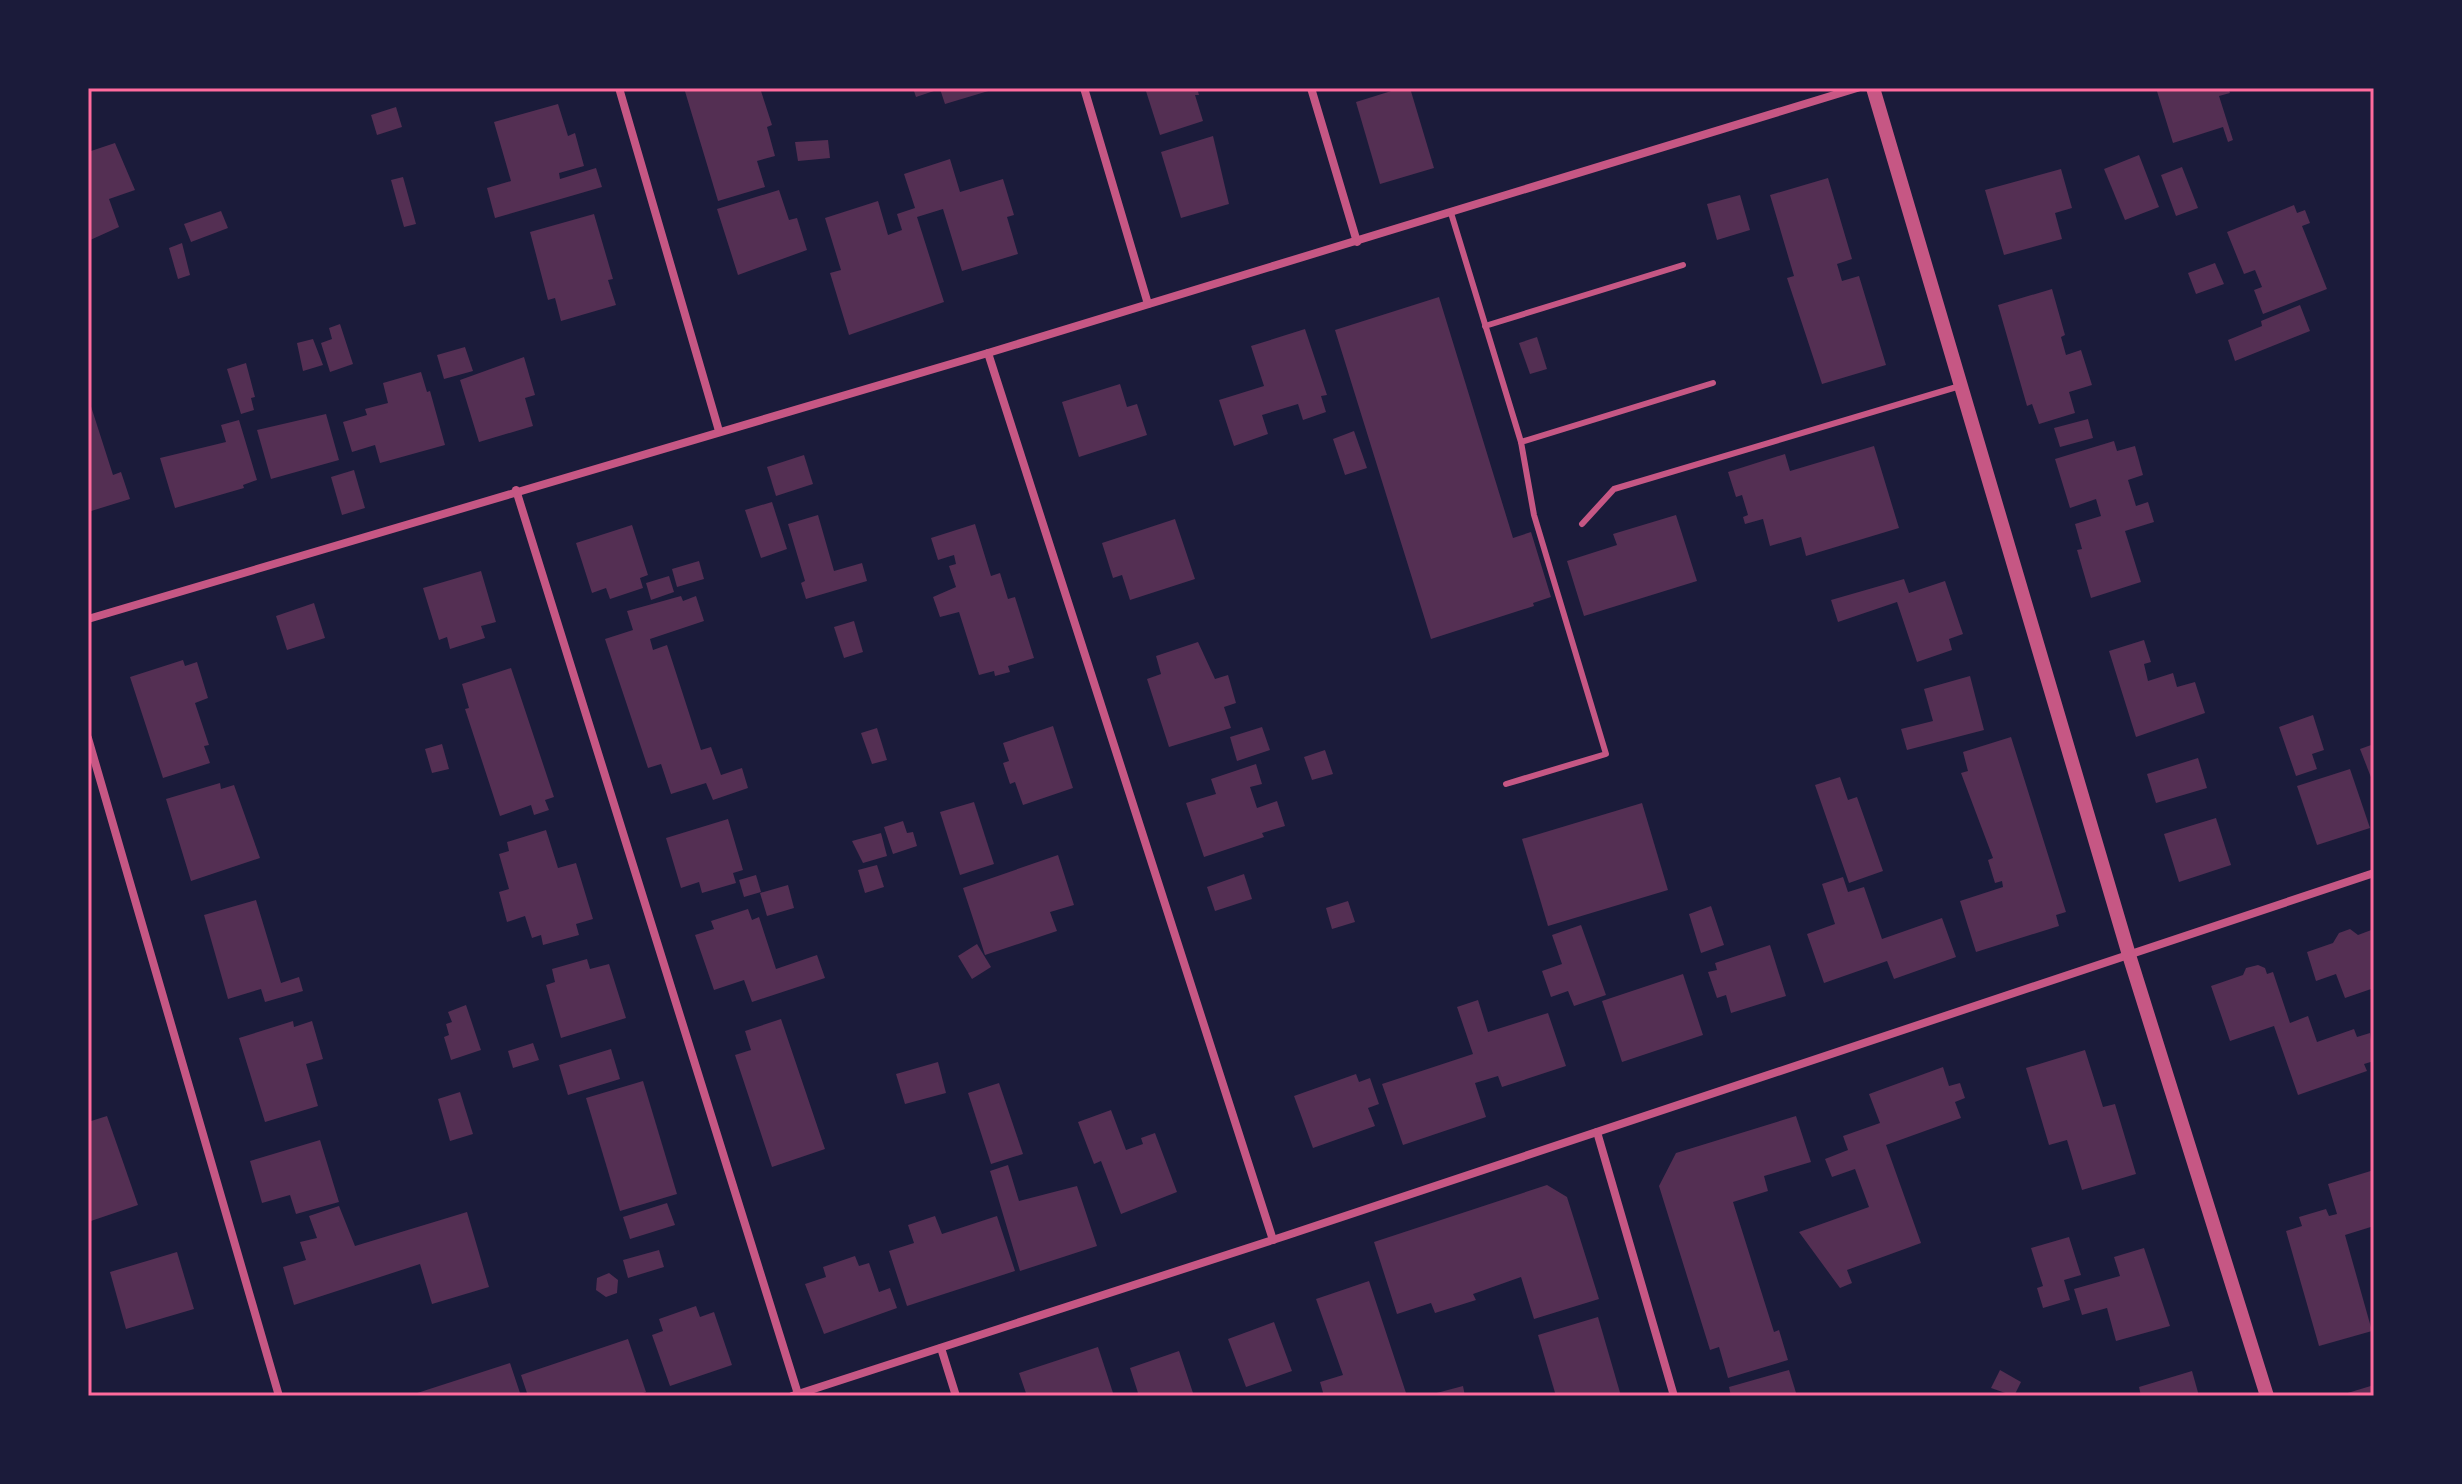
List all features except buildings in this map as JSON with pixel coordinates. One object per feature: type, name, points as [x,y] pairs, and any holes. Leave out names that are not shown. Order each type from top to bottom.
[{"type":"street","points":[[619,88],[719,431]]},
{"type":"street","points":[[1084,88],[1148,304]]},
{"type":"street","points":[[1311,88],[1357,242]]},
{"type":"street","points":[[88,619],[988,353],[1857,88]]},
{"type":"street","points":[[1873,88],[2129,955],[2267,1396]]},
{"type":"street","points":[[988,353],[1273,1240]]},
{"type":"street","points":[[516,490],[795,1395],[1273,1240],[2374,873]]},
{"type":"street","points":[[88,738],[279,1396]]},
{"type":"street","points":[[1597,1132],[1674,1396]]},
{"type":"street","points":[[941,1348],[956,1396]]},
{"type":"lane","points":[[1451,213],[1521,442],[1534,515],[1606,754],[1506,784]]},
{"type":"lane","points":[[1485,326],[1683,265]]},
{"type":"lane","points":[[1521,442],[1713,383]]},
{"type":"lane","points":[[1582,524],[1614,489],[1960,385]]}]
